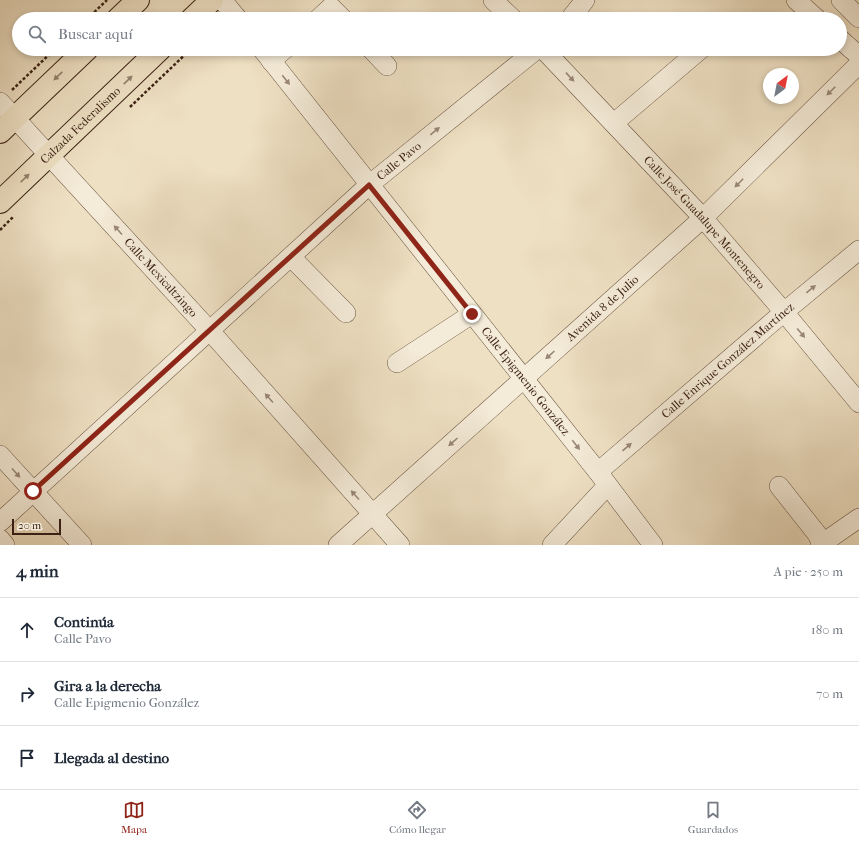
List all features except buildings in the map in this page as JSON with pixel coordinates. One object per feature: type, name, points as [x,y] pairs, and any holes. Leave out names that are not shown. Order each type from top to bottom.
[{"type":"main road","points":[[125,12],[138,0]]},
{"type":"main road","points":[[199,12],[212,0]]},
{"type":"main road","points":[[7,125],[80,56]]},
{"type":"main road","name":"Calzada Federalismo","points":[[0,202],[153,56]]},
{"type":"street","points":[[222,0],[232,12]]},
{"type":"street","points":[[493,0],[506,12]]},
{"type":"street","points":[[576,12],[585,0]]},
{"type":"street","points":[[796,0],[809,12]]},
{"type":"street","points":[[840,0],[859,18]]},
{"type":"street","points":[[326,12],[331,7],[336,12]]},
{"type":"street","points":[[847,45],[859,56]]},
{"type":"street","name":"Calle Epigmenio González","points":[[275,56],[369,185],[653,545]]},
{"type":"street","points":[[378,56],[387,66]]},
{"type":"street","name":"Calle Pavo","points":[[0,522],[369,185],[528,56]]},
{"type":"street","name":"Calle José Guadalupe Montenegro","points":[[550,56],[703,218],[784,312],[859,403]]},
{"type":"street","points":[[614,124],[693,56]]},
{"type":"street","name":"Avenida 8 de Julio","points":[[338,545],[703,218],[859,64]]},
{"type":"street","name":"Calle Mexicaltzingo","points":[[6,96],[7,125],[50,155],[210,331],[400,545]]},
{"type":"street","name":"Calle Enrique González Martínez","points":[[552,545],[602,479],[784,312],[859,250]]},
{"type":"street","points":[[291,257],[346,313]]},
{"type":"street","points":[[397,363],[472,314]]},
{"type":"street","points":[[0,455],[82,545]]},
{"type":"street","points":[[779,486],[817,534],[821,544],[859,518]]},
{"type":"street","points":[[0,539],[6,545]]},
{"type":"path","points":[[94,12],[107,0]]},
{"type":"path","points":[[6,96],[48,56]]},
{"type":"route","points":[[33,491],[369,185],[472,314]]}]
